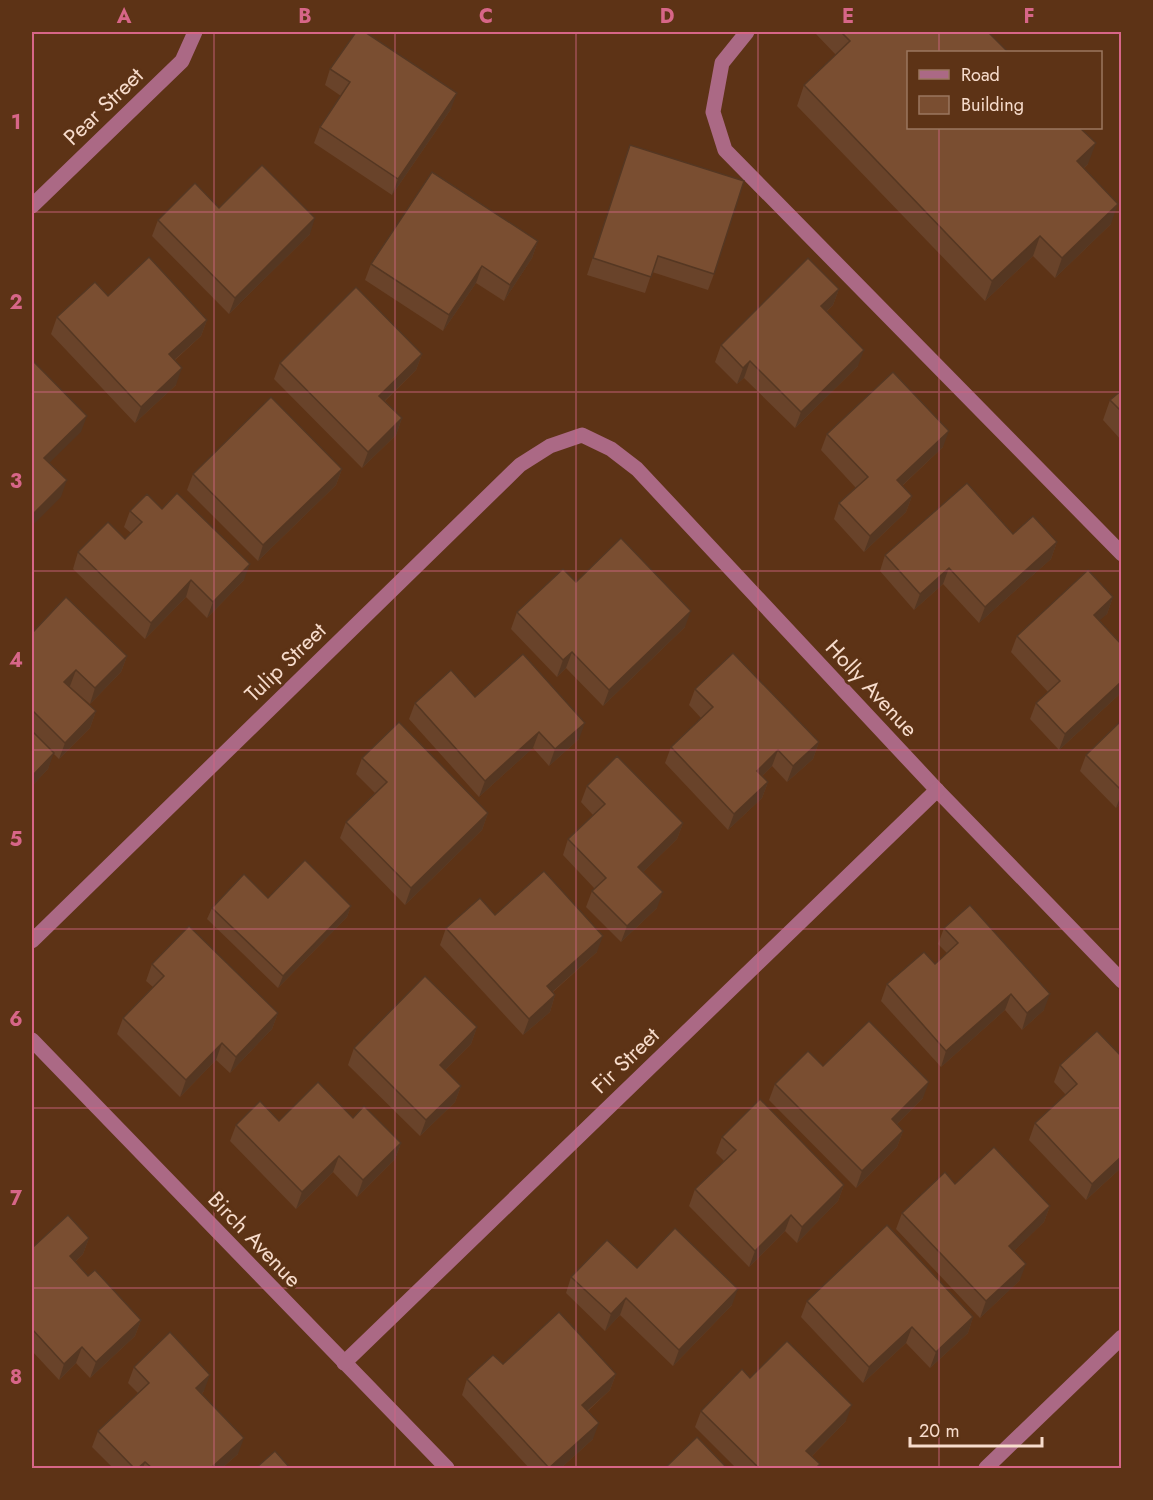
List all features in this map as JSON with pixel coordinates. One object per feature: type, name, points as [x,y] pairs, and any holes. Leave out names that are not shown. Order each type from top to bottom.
[{"type":"street","name":"Pear Street","points":[[32,206],[182,61],[195,32]]},
{"type":"street","points":[[747,32],[722,63],[713,112],[725,150],[1122,554]]},
{"type":"street","name":"Holly Avenue","points":[[582,435],[611,449],[637,469],[936,790],[1122,981]]},
{"type":"street","name":"Tulip Street","points":[[32,940],[520,465],[550,446],[582,435]]},
{"type":"street","name":"Fir Street","points":[[345,1363],[936,790]]},
{"type":"street","name":"Birch Avenue","points":[[32,1040],[447,1468]]},
{"type":"street","points":[[986,1468],[1122,1337]]},
{"type":"building","points":[[356,32],[365,32],[457,93],[398,179],[320,127],[350,82],[330,69]]},
{"type":"building","points":[[841,32],[988,32],[1007,51],[907,51],[907,129],[1081,129],[1096,143],[1077,161],[1118,204],[1062,258],[1040,236],[992,281],[804,85],[850,41]]},
{"type":"building","points":[[630,145],[744,181],[714,274],[658,256],[651,277],[593,258]]},
{"type":"building","points":[[262,165],[315,218],[235,298],[158,220],[195,183],[219,208]]},
{"type":"building","points":[[432,172],[538,241],[510,285],[482,266],[449,315],[371,264]]},
{"type":"building","points":[[149,257],[207,320],[169,354],[182,368],[141,407],[57,317],[95,282],[108,296]]},
{"type":"building","points":[[808,258],[839,289],[821,306],[864,350],[801,412],[750,361],[743,368],[721,345]]},
{"type":"building","points":[[356,287],[422,354],[379,396],[402,418],[368,452],[280,363]]},
{"type":"building","points":[[32,360],[87,416],[44,458],[67,480],[32,515]]},
{"type":"building","points":[[893,372],[949,431],[897,480],[912,496],[870,536],[839,503],[868,477],[827,434]]},
{"type":"building","points":[[1122,390],[1122,412],[1110,400]]},
{"type":"building","points":[[271,397],[342,469],[263,545],[193,474]]},
{"type":"building","points":[[967,483],[1013,534],[1033,516],[1057,542],[985,607],[949,568],[920,594],[885,555]]},
{"type":"building","points":[[177,493],[250,564],[213,602],[191,580],[151,623],[78,552],[108,522],[125,539],[142,522],[130,511],[147,494],[162,509]]},
{"type":"building","points":[[621,538],[691,611],[609,690],[572,652],[563,660],[517,612],[563,569],[576,582]]},
{"type":"building","points":[[1088,570],[1113,597],[1094,615],[1122,645],[1122,681],[1065,734],[1036,703],[1060,681],[1017,636]]},
{"type":"building","points":[[66,597],[127,656],[95,688],[76,670],[64,682],[96,711],[65,743],[32,710],[32,633]]},
{"type":"building","points":[[733,653],[819,742],[793,766],[778,750],[757,771],[768,782],[734,814],[671,747],[713,707],[695,689]]},
{"type":"building","points":[[523,654],[585,723],[555,749],[539,732],[485,781],[415,703],[451,670],[475,697]]},
{"type":"building","points":[[1122,720],[1122,791],[1086,755]]},
{"type":"building","points":[[399,722],[488,813],[411,888],[346,822],[387,782],[362,758]]},
{"type":"building","points":[[32,731],[54,753],[32,776]]},
{"type":"building","points":[[617,756],[683,823],[638,867],[663,892],[627,926],[592,891],[606,878],[568,839],[605,804],[587,786]]},
{"type":"building","points":[[305,860],[351,906],[283,976],[212,908],[244,874],[268,898]]},
{"type":"building","points":[[544,871],[603,936],[547,986],[555,995],[529,1019],[446,928],[480,898],[495,915]]},
{"type":"building","points":[[970,905],[1050,994],[1027,1013],[1011,994],[946,1051],[887,984],[924,952],[935,964],[958,943],[944,928]]},
{"type":"building","points":[[189,926],[278,1013],[236,1057],[222,1043],[186,1080],[123,1018],[164,976],[152,964]]},
{"type":"building","points":[[425,976],[477,1027],[440,1065],[461,1086],[426,1120],[354,1048]]},
{"type":"building","points":[[869,1021],[929,1082],[892,1119],[903,1131],[862,1171],[775,1084],[808,1051],[823,1066]]},
{"type":"building","points":[[1097,1031],[1122,1057],[1122,1156],[1092,1184],[1035,1123],[1077,1084],[1060,1065]]},
{"type":"building","points":[[318,1082],[353,1118],[364,1106],[401,1143],[363,1180],[339,1156],[302,1192],[236,1125],[260,1101],[279,1121]]},
{"type":"building","points":[[760,1099],[844,1185],[802,1227],[791,1215],[755,1251],[695,1189],[736,1150],[722,1137]]},
{"type":"building","points":[[994,1147],[1050,1206],[1009,1246],[1026,1264],[986,1301],[902,1213],[945,1172],[955,1184]]},
{"type":"building","points":[[68,1215],[89,1238],[70,1256],[88,1276],[95,1270],[141,1320],[96,1362],[82,1347],[64,1364],[32,1329],[32,1248]]},
{"type":"building","points":[[887,1225],[973,1317],[936,1352],[912,1327],[869,1367],[807,1301]]},
{"type":"building","points":[[675,1228],[738,1289],[679,1350],[626,1298],[611,1314],[571,1277],[607,1240],[637,1268]]},
{"type":"building","points":[[559,1312],[616,1374],[582,1405],[599,1423],[549,1468],[467,1379],[493,1355],[503,1364]]},
{"type":"building","points":[[170,1332],[210,1375],[196,1388],[244,1438],[211,1468],[152,1468],[145,1462],[138,1468],[134,1468],[98,1431],[149,1383],[134,1367]]},
{"type":"building","points":[[787,1341],[852,1405],[806,1451],[820,1464],[816,1468],[759,1468],[701,1411],[742,1369],[750,1378]]},
{"type":"building","points":[[697,1437],[727,1468],[665,1468]]},
{"type":"building","points":[[275,1451],[290,1468],[256,1468]]}]
